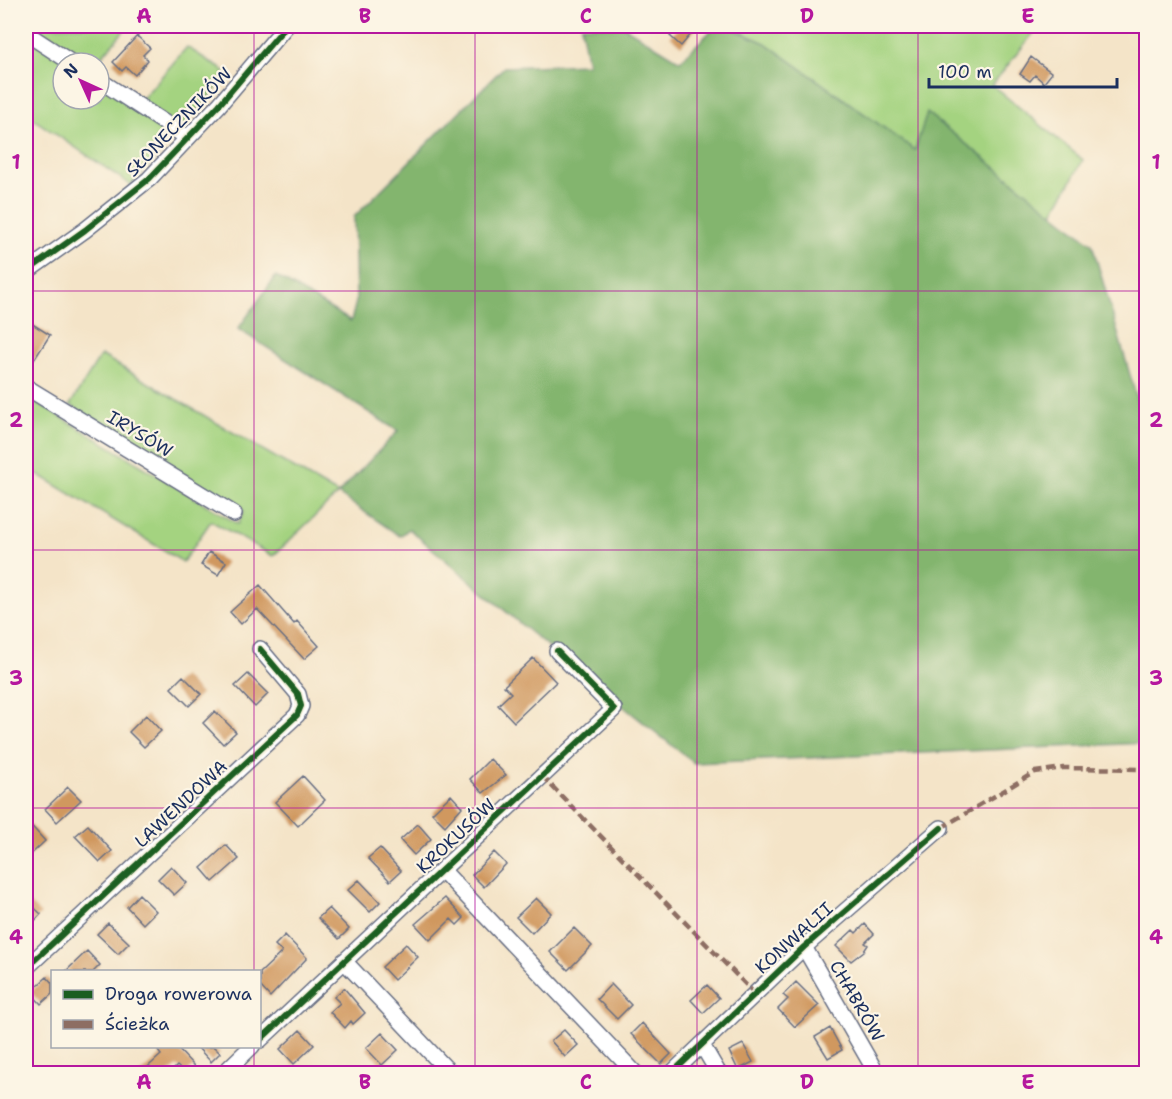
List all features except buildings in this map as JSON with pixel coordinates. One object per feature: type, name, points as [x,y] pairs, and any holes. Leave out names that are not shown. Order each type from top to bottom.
[{"type":"street","name":"SŁONECZNIKÓW","points":[[26,272],[85,230],[149,179],[219,105],[286,26]]},
{"type":"street","points":[[26,33],[54,51]]},
{"type":"street","points":[[111,88],[188,138]]},
{"type":"street","name":"IRYSÓW","points":[[26,387],[234,514]]},
{"type":"street","name":"LAWENDOWA","points":[[26,968],[297,715],[301,706],[298,694],[260,649]]},
{"type":"street","name":"KROKUSÓW","points":[[261,1039],[614,709],[557,651]]},
{"type":"street","name":"KONWALII","points":[[671,1074],[804,947],[941,828]]},
{"type":"street","name":"KROKUSÓW","points":[[442,870],[636,1074]]},
{"type":"street","name":"CHABRÓW","points":[[804,947],[877,1074]]},
{"type":"street","points":[[344,961],[451,1074]]},
{"type":"street","points":[[702,1045],[719,1074]]},
{"type":"street","points":[[223,1074],[251,1048]]},
{"type":"green space","points":[[26,26],[128,26],[106,51],[51,51],[51,111],[111,111],[111,80],[142,99],[187,47],[229,74],[131,185],[26,114]]},
{"type":"green space","points":[[581,26],[623,26],[680,61],[716,26],[727,26],[765,43],[915,150],[927,113],[1092,244],[1146,430],[1146,743],[694,763],[530,632],[409,529],[400,536],[338,494],[398,431],[238,329],[276,276],[351,321],[356,302],[354,217],[504,67],[588,64]]},
{"type":"green space","points":[[727,26],[1039,26],[992,85],[1083,160],[1053,213],[928,114],[915,150],[765,43]]},
{"type":"green space","points":[[101,355],[338,494],[273,556],[211,521],[183,562],[26,467],[26,396],[238,524],[244,511],[70,405]]},
{"type":"marked path","points":[[941,828],[1035,772],[1063,768],[1146,769]]},
{"type":"marked path","points":[[542,776],[755,994]]},
{"type":"cycle path","points":[[26,272],[85,230],[149,179],[219,105],[286,26]]},
{"type":"cycle path","points":[[26,968],[297,715],[301,706],[298,694],[260,649]]},
{"type":"cycle path","points":[[261,1039],[614,709],[557,651]]},
{"type":"cycle path","points":[[671,1074],[804,947],[941,828]]}]
